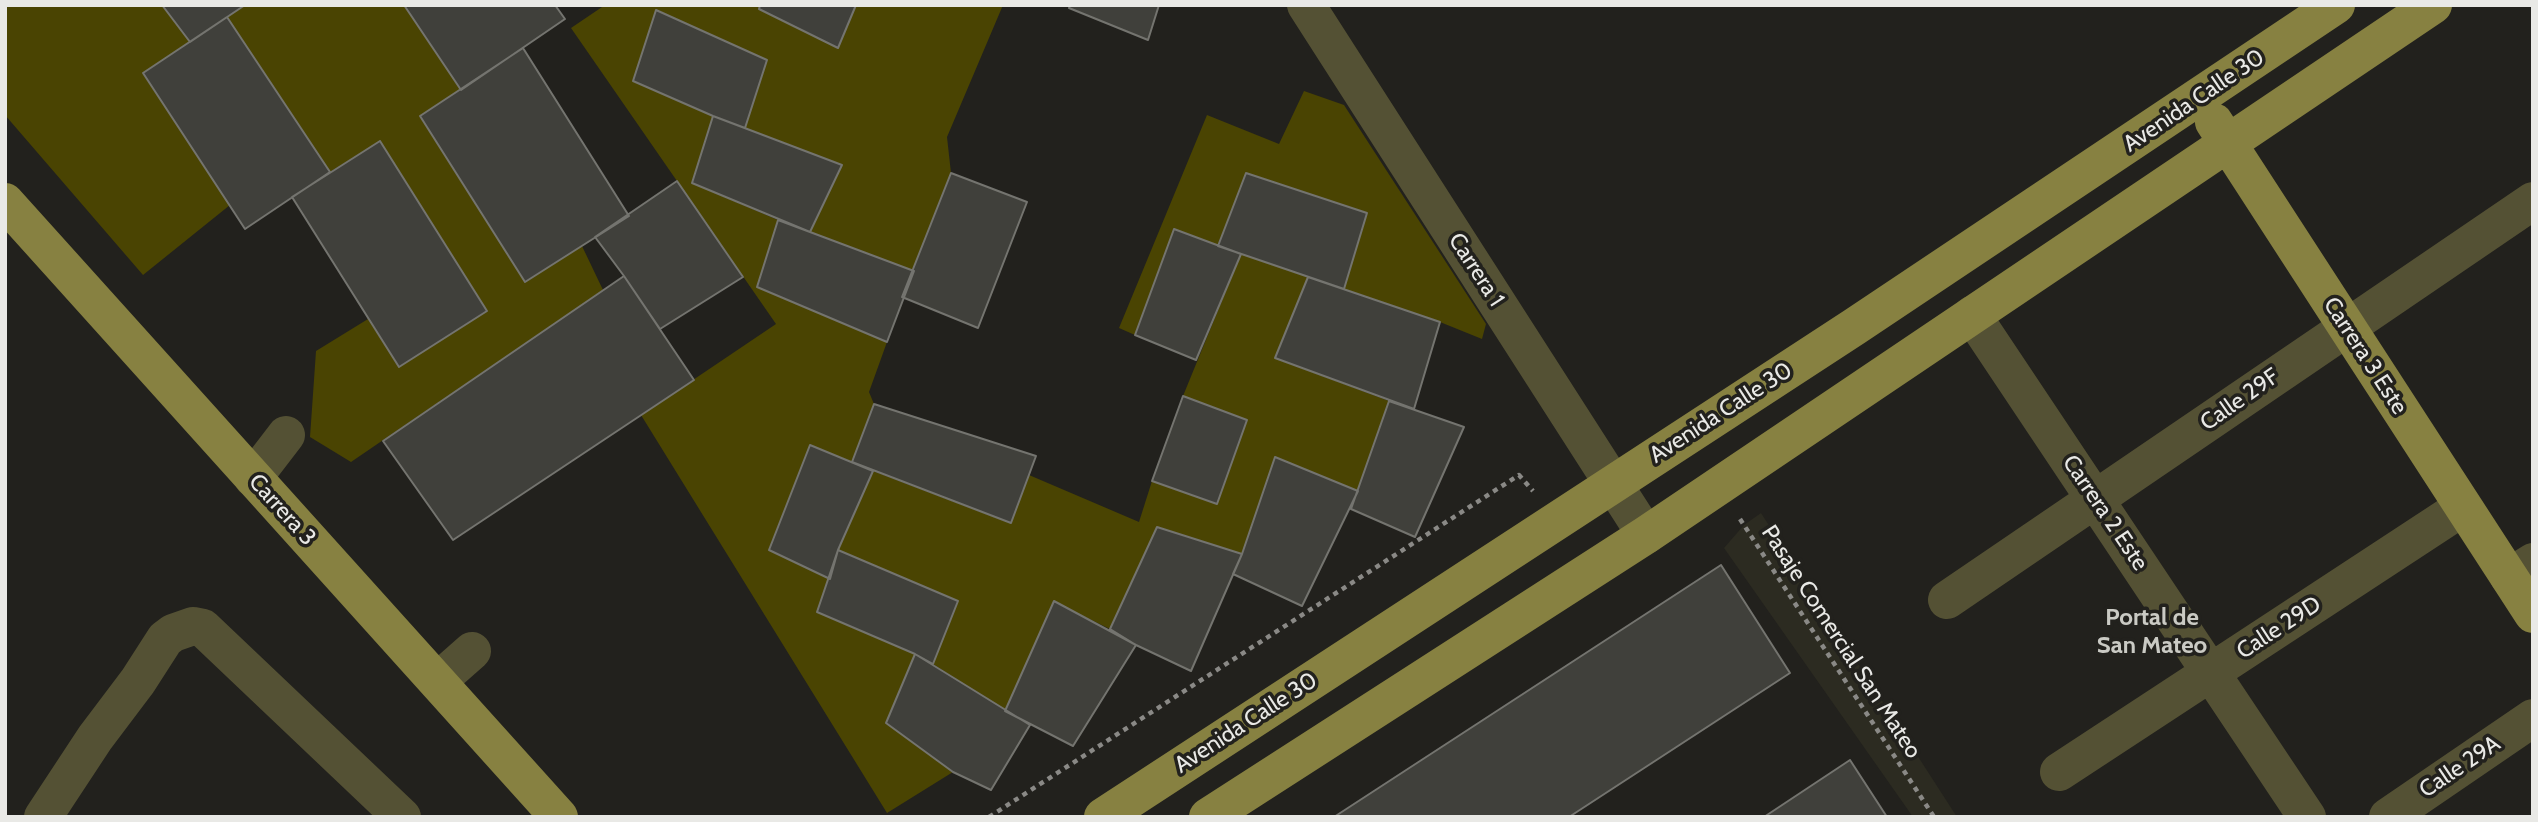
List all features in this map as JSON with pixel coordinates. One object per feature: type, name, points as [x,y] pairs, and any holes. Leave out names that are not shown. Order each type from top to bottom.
[{"type":"main road","name":"Avenida Calle 30","points":[[1102,817],[1612,482],[1854,327],[2336,5]]},
{"type":"main road","points":[[1208,817],[1646,535],[2433,5]]},
{"type":"main road","name":"Carrera 3 Este","points":[[2199,99],[2463,507],[2521,569],[2533,614]]},
{"type":"main road","name":"Carrera 3","points":[[5,202],[559,817]]},
{"type":"street","name":"Carrera 1","points":[[1306,5],[1646,535]]},
{"type":"street","name":"Calle 29F","points":[[1947,600],[2346,327],[2529,213]]},
{"type":"street","name":"Carrera 2 Este","points":[[1972,315],[2307,817]]},
{"type":"street","points":[[253,478],[286,435]]},
{"type":"street","name":"Calle 29D","points":[[2059,772],[2463,507]]},
{"type":"street","points":[[43,817],[95,737],[138,681],[165,639],[192,626],[203,628],[401,817]]},
{"type":"street","points":[[438,681],[472,651]]},
{"type":"street","name":"Calle 29A","points":[[2388,817],[2533,718]]},
{"type":"path","points":[[989,817],[1519,475],[1536,494]]},
{"type":"path","name":"Pasaje Comercial San Mateo","points":[[1717,487],[1934,817]]},
{"type":"shaded area","points":[[5,5],[162,5],[190,42],[143,74],[230,205],[143,275],[5,115]]},
{"type":"shaded area","points":[[245,5],[404,5],[461,90],[420,117],[525,282],[582,246],[603,290],[351,462],[310,437],[316,351],[368,319],[399,367],[487,311],[380,141],[330,172],[227,17]]},
{"type":"shaded area","points":[[605,5],[760,5],[759,9],[856,5],[1003,5],[947,137],[951,173],[914,271],[810,232],[842,165],[745,128],[767,60],[657,10],[633,80],[713,116],[692,183],[778,220],[757,287],[887,342],[869,392],[874,404],[852,462],[810,445],[769,549],[830,579],[817,612],[915,654],[886,723],[953,772],[887,813],[641,415],[776,324],[571,28]]},
{"type":"shaded area","points":[[1304,91],[1344,105],[1486,324],[1482,339],[1344,289],[1367,213],[1246,173],[1218,246],[1174,229],[1135,335],[1119,328],[1207,115],[1279,144]]},
{"type":"shaded area","points":[[1241,254],[1308,277],[1275,358],[1389,401],[1358,491],[1242,554],[1158,527],[1110,629],[1054,602],[1005,711],[933,664],[957,601],[838,550],[873,471],[1010,523],[1029,475],[1139,522],[1152,481],[1217,504],[1247,420],[1183,396]]},
{"type":"shaded area","points":[[1761,513],[1957,817],[1913,817],[1724,548],[1744,525]]},
{"type":"building","points":[[162,5],[245,5],[190,42]]},
{"type":"building","points":[[404,5],[555,5],[565,19],[461,90]]},
{"type":"building","points":[[760,5],[856,5],[838,48],[759,9]]},
{"type":"building","points":[[1070,5],[1159,5],[1148,40],[1069,8]]},
{"type":"building","points":[[656,10],[767,60],[745,128],[633,81]]},
{"type":"building","points":[[227,17],[330,172],[245,229],[143,73]]},
{"type":"building","points":[[523,48],[629,216],[525,282],[420,116]]},
{"type":"building","points":[[713,116],[842,165],[810,232],[692,183]]},
{"type":"building","points":[[380,141],[487,311],[399,367],[292,197]]},
{"type":"building","points":[[951,173],[1027,202],[978,328],[902,297]]},
{"type":"building","points":[[1246,173],[1367,213],[1344,289],[1218,246]]},
{"type":"building","points":[[677,181],[743,277],[660,329],[595,237]]},
{"type":"building","points":[[778,220],[914,271],[887,342],[757,287]]},
{"type":"building","points":[[1174,229],[1241,254],[1196,360],[1135,335]]},
{"type":"building","points":[[624,276],[694,380],[453,540],[383,441]]},
{"type":"building","points":[[1308,277],[1440,322],[1414,409],[1275,358]]},
{"type":"building","points":[[1183,396],[1247,420],[1217,504],[1152,481]]},
{"type":"building","points":[[1389,401],[1464,427],[1415,537],[1351,509]]},
{"type":"building","points":[[874,404],[1036,456],[1011,523],[852,462]]},
{"type":"building","points":[[810,445],[873,471],[838,550],[830,579],[769,550]]},
{"type":"building","points":[[1275,457],[1358,491],[1302,606],[1233,574]]},
{"type":"building","points":[[1157,527],[1242,554],[1191,671],[1136,645],[1110,629]]},
{"type":"building","points":[[838,550],[958,601],[933,664],[817,612]]},
{"type":"building","points":[[1721,565],[1790,673],[1569,817],[1334,817]]},
{"type":"building","points":[[1054,601],[1136,645],[1073,746],[1005,711]]},
{"type":"building","points":[[915,654],[1030,725],[991,790],[953,772],[886,723]]},
{"type":"building","points":[[1850,760],[1887,817],[1764,817]]},
{"type":"district","name":"Portal de San Mateo","points":[[2152,632]]}]
